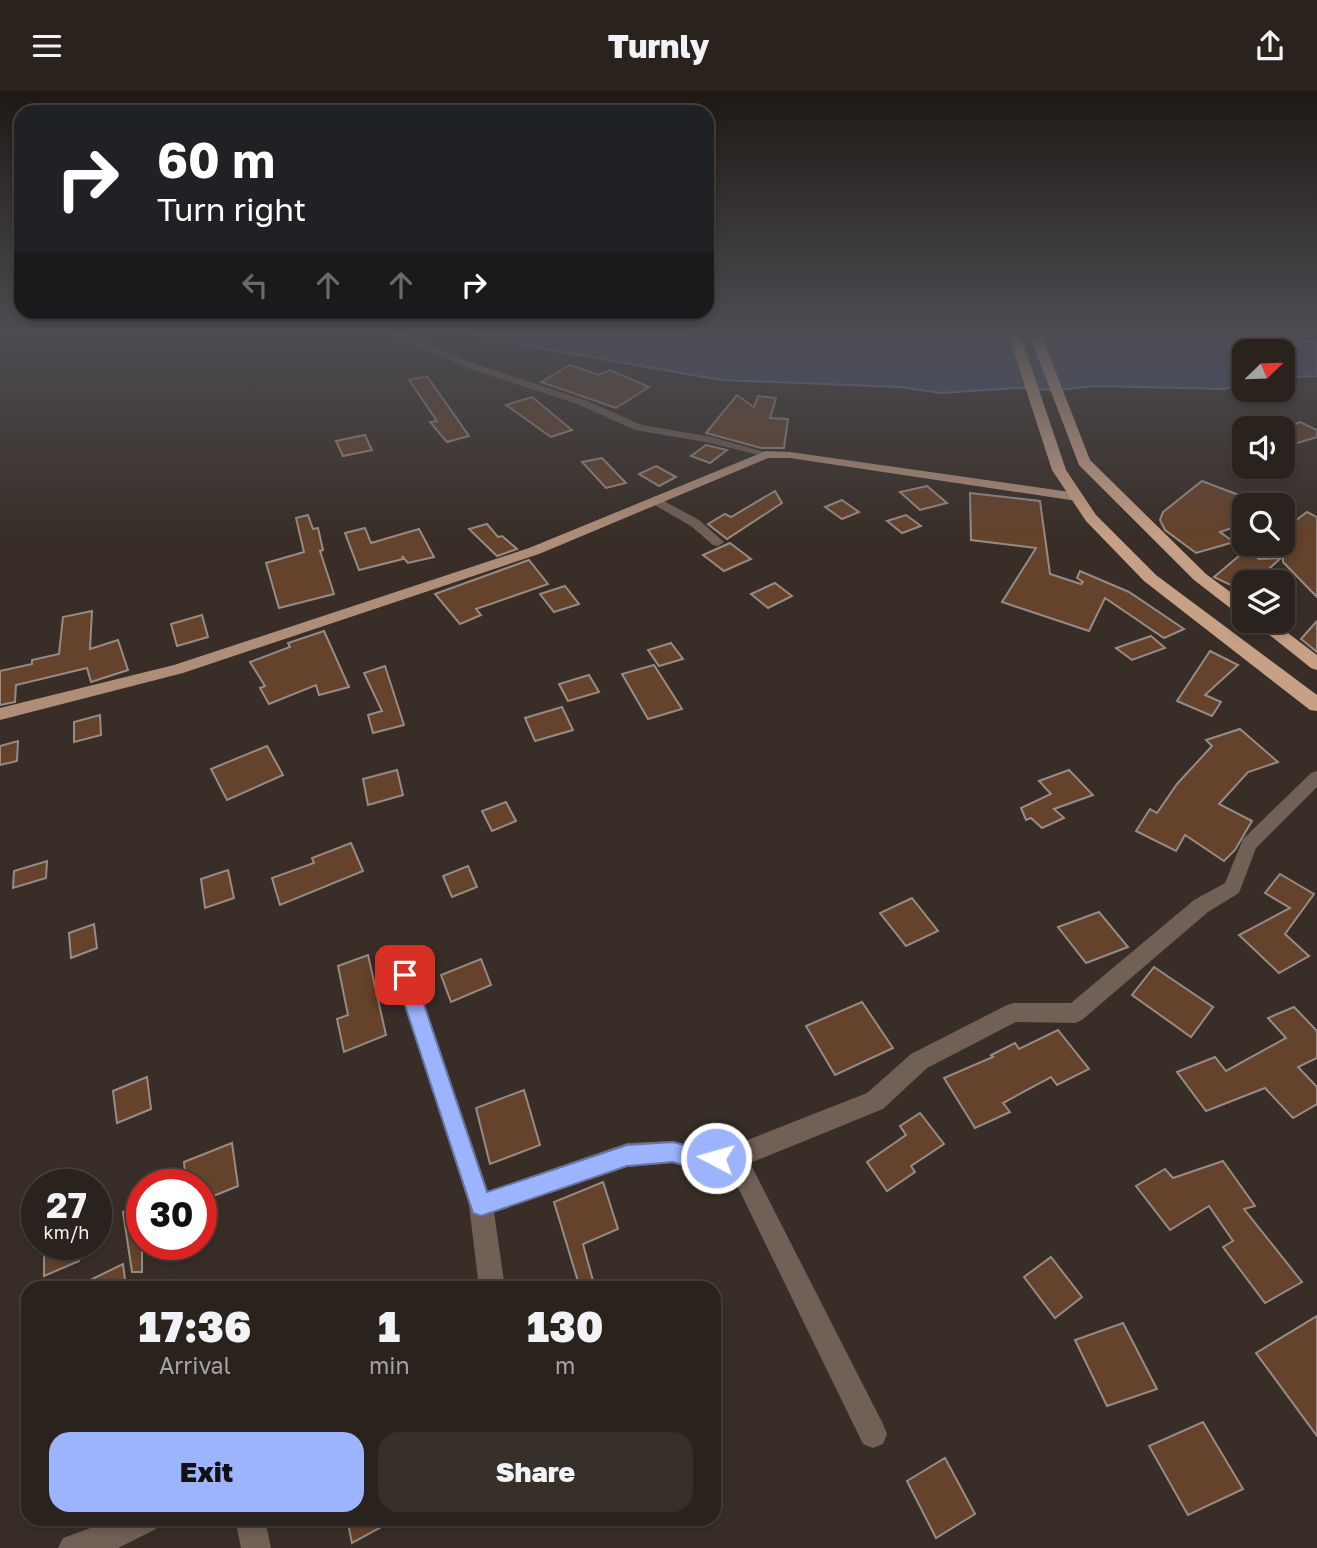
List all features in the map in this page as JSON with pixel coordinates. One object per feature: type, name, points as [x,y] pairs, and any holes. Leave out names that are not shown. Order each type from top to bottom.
[{"type":"highway","points":[[1035,402],[1059,470],[1091,518],[1150,578],[1317,705]]},
{"type":"highway","points":[[1059,402],[1084,462],[1200,577],[1232,601]]},
{"type":"highway","points":[[1276,633],[1317,664]]},
{"type":"main road","points":[[0,714],[127,683],[270,640],[534,551],[765,454],[790,455],[1077,497]]},
{"type":"street","points":[[581,402],[639,428],[712,440],[765,454]]},
{"type":"street","points":[[655,500],[695,523],[718,542]]},
{"type":"street","points":[[481,1205],[627,1155],[673,1152],[698,1159],[735,1157],[875,1101],[919,1061],[1014,1012],[1075,1013],[1201,906],[1232,888],[1249,844],[1317,777]]},
{"type":"street","points":[[405,975],[481,1205],[491,1281]]},
{"type":"street","points":[[735,1157],[773,1238],[842,1365],[873,1434]]},
{"type":"street","points":[[73,1548],[112,1536],[132,1526]]},
{"type":"street","points":[[251,1526],[256,1548]]},
{"type":"building","points":[[424,402],[445,402],[469,436],[447,442],[430,422],[437,421]]},
{"type":"building","points":[[538,402],[572,430],[551,437],[506,405]]},
{"type":"building","points":[[599,402],[625,402],[616,408]]},
{"type":"building","points":[[731,402],[747,402],[754,407],[756,402],[775,402],[770,418],[788,419],[784,448],[761,448],[706,433]]},
{"type":"building","points":[[1300,422],[1317,430],[1317,437],[1295,444],[1295,424]]},
{"type":"building","points":[[365,435],[372,450],[343,456],[336,441]]},
{"type":"building","points":[[706,445],[727,450],[710,463],[691,456]]},
{"type":"building","points":[[602,458],[626,483],[606,488],[582,462]]},
{"type":"building","points":[[656,466],[676,477],[659,486],[639,474]]},
{"type":"building","points":[[1202,481],[1234,493],[1232,528],[1220,532],[1232,543],[1196,553],[1165,530],[1160,520],[1163,512]]},
{"type":"building","points":[[927,486],[947,503],[920,510],[900,492]]},
{"type":"building","points":[[775,491],[782,503],[727,539],[708,524],[725,514],[731,517]]},
{"type":"building","points":[[970,493],[1040,501],[1050,574],[1081,584],[1083,582],[1077,578],[1080,571],[1129,592],[1184,629],[1164,638],[1105,598],[1089,631],[1002,602],[1036,548],[971,540]]},
{"type":"building","points":[[842,500],[859,512],[842,519],[825,507]]},
{"type":"building","points":[[1307,512],[1317,517],[1317,597],[1295,574],[1295,570],[1291,570],[1283,562],[1283,556],[1295,556],[1295,521]]},
{"type":"building","points":[[308,515],[313,529],[318,528],[323,550],[320,551],[334,594],[279,608],[266,563],[304,552],[296,518]]},
{"type":"building","points":[[906,515],[921,526],[902,533],[887,521]]},
{"type":"building","points":[[487,524],[498,537],[502,536],[517,549],[497,556],[469,529]]},
{"type":"building","points":[[365,528],[371,543],[419,529],[434,557],[408,563],[402,556],[403,559],[359,570],[345,533]]},
{"type":"building","points":[[730,543],[751,559],[724,571],[703,555]]},
{"type":"building","points":[[1239,556],[1281,558],[1268,570],[1232,570],[1232,586],[1214,577]]},
{"type":"building","points":[[529,560],[548,584],[476,609],[481,615],[460,624],[435,594]]},
{"type":"building","points":[[775,583],[792,596],[768,608],[751,594]]},
{"type":"building","points":[[565,586],[579,604],[554,612],[540,594]]},
{"type":"building","points":[[92,611],[90,649],[118,640],[128,670],[91,682],[87,668],[16,685],[15,702],[0,705],[0,671],[32,664],[32,660],[59,654],[63,617]]},
{"type":"building","points":[[202,615],[208,637],[177,646],[171,624]]},
{"type":"building","points":[[1317,621],[1317,652],[1301,639]]},
{"type":"building","points":[[324,631],[349,687],[319,695],[316,685],[269,704],[260,688],[265,686],[250,662],[290,647],[288,643]]},
{"type":"building","points":[[1151,636],[1165,648],[1132,660],[1116,648]]},
{"type":"building","points":[[671,643],[683,659],[659,666],[648,650]]},
{"type":"building","points":[[1210,651],[1238,665],[1205,695],[1221,702],[1212,716],[1177,701]]},
{"type":"building","points":[[654,665],[682,709],[648,719],[622,674]]},
{"type":"building","points":[[385,666],[404,725],[373,733],[368,715],[382,711],[364,673]]},
{"type":"building","points":[[589,675],[599,692],[568,701],[559,684]]},
{"type":"building","points":[[562,707],[573,730],[535,741],[525,718]]},
{"type":"building","points":[[100,715],[101,735],[74,742],[74,722]]},
{"type":"building","points":[[1240,729],[1278,762],[1248,772],[1219,804],[1252,821],[1235,850],[1224,861],[1185,835],[1176,851],[1136,831],[1150,809],[1157,813],[1177,784],[1212,746],[1206,740]]},
{"type":"building","points":[[18,741],[17,761],[0,765],[0,746]]},
{"type":"building","points":[[267,746],[283,775],[227,800],[211,769]]},
{"type":"building","points":[[397,770],[403,795],[368,805],[363,779]]},
{"type":"building","points":[[1069,770],[1093,795],[1054,809],[1064,818],[1042,828],[1031,818],[1026,820],[1021,808],[1051,794],[1039,781]]},
{"type":"building","points":[[506,802],[516,821],[492,831],[482,811]]},
{"type":"building","points":[[351,843],[363,871],[280,905],[272,878],[314,863],[312,858]]},
{"type":"building","points":[[47,861],[46,878],[13,888],[14,871]]},
{"type":"building","points":[[468,866],[477,887],[452,897],[443,876]]},
{"type":"building","points":[[228,870],[234,898],[205,908],[201,879]]},
{"type":"building","points":[[1280,874],[1314,894],[1285,934],[1309,956],[1279,973],[1239,935],[1290,908],[1265,893]]},
{"type":"building","points":[[912,898],[938,931],[906,946],[880,913]]},
{"type":"building","points":[[1099,912],[1128,947],[1086,963],[1058,927]]},
{"type":"building","points":[[94,924],[97,948],[71,958],[69,933]]},
{"type":"building","points":[[368,955],[386,1035],[344,1052],[337,1019],[348,1015],[338,966]]},
{"type":"building","points":[[481,959],[491,985],[451,1002],[441,975]]},
{"type":"building","points":[[1154,967],[1213,1007],[1191,1037],[1132,995]]},
{"type":"building","points":[[862,1002],[893,1048],[835,1075],[806,1026]]},
{"type":"building","points":[[1294,1007],[1317,1031],[1317,1058],[1298,1067],[1317,1087],[1317,1104],[1293,1118],[1265,1088],[1206,1111],[1177,1072],[1215,1057],[1226,1071],[1286,1038],[1268,1018]]},
{"type":"building","points":[[1058,1030],[1089,1069],[1057,1085],[1051,1077],[1003,1103],[1010,1112],[975,1128],[944,1078],[993,1057],[991,1055],[1015,1043],[1019,1049]]},
{"type":"building","points":[[147,1077],[151,1109],[117,1123],[113,1091]]},
{"type":"building","points":[[524,1090],[540,1145],[490,1164],[476,1108]]},
{"type":"building","points":[[920,1113],[944,1144],[911,1166],[915,1172],[887,1191],[867,1162],[906,1135],[900,1126]]},
{"type":"building","points":[[232,1143],[238,1186],[217,1195],[217,1169],[185,1169],[184,1162]]},
{"type":"building","points":[[1223,1161],[1255,1206],[1244,1209],[1302,1282],[1265,1303],[1223,1247],[1233,1241],[1209,1206],[1170,1230],[1136,1186],[1165,1169],[1173,1178]]},
{"type":"building","points":[[603,1182],[618,1229],[583,1244],[593,1281],[578,1281],[554,1202]]},
{"type":"building","points":[[126,1211],[126,1232],[123,1212]]},
{"type":"building","points":[[1051,1257],[1082,1297],[1055,1318],[1024,1277]]},
{"type":"building","points":[[44,1260],[79,1260],[79,1261],[44,1276]]},
{"type":"building","points":[[130,1260],[142,1260],[142,1272],[132,1272]]},
{"type":"building","points":[[123,1264],[125,1281],[88,1281]]},
{"type":"building","points":[[1317,1316],[1317,1436],[1256,1353]]},
{"type":"building","points":[[1123,1323],[1157,1389],[1107,1406],[1075,1340]]},
{"type":"building","points":[[1203,1422],[1243,1489],[1188,1515],[1149,1446]]},
{"type":"building","points":[[945,1458],[975,1514],[936,1538],[907,1481]]},
{"type":"building","points":[[348,1526],[383,1526],[352,1543]]},
{"type":"route","points":[[405,975],[481,1205],[627,1155],[673,1152],[698,1159],[716,1158]]}]
